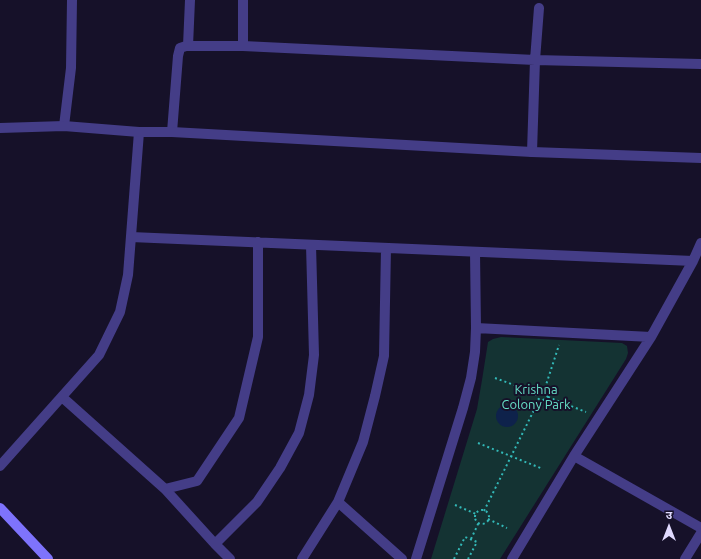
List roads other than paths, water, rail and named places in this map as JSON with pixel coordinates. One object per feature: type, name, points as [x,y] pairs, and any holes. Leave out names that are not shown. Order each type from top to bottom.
[{"type":"main road","points":[[0,508],[48,559]]},
{"type":"street","points":[[64,126],[71,68],[72,0]]},
{"type":"street","points":[[188,46],[190,0]]},
{"type":"street","points":[[243,0],[243,46]]},
{"type":"street","points":[[532,152],[534,60],[539,8]]},
{"type":"street","points":[[172,132],[178,56],[180,48],[188,46],[243,46],[534,60],[701,64]]},
{"type":"street","points":[[0,128],[64,126],[139,132],[172,132],[532,152],[701,158]]},
{"type":"street","points":[[0,466],[99,355],[120,312],[128,275],[139,132]]},
{"type":"street","points":[[131,237],[693,261]]},
{"type":"street","points":[[165,489],[197,481],[239,418],[258,336],[258,242]]},
{"type":"street","points":[[512,559],[574,456],[652,336],[693,261],[701,243]]},
{"type":"street","points":[[214,544],[257,502],[280,468],[299,433],[309,395],[314,355],[311,245]]},
{"type":"street","points":[[302,559],[338,502],[363,442],[384,356],[386,248]]},
{"type":"street","points":[[416,559],[471,378],[475,352],[476,328],[475,252]]},
{"type":"street","points":[[476,328],[652,336]]},
{"type":"street","points":[[62,397],[165,489],[214,544],[230,559]]},
{"type":"street","points":[[574,456],[701,528]]},
{"type":"street","points":[[338,502],[402,559]]},
{"type":"street","points":[[685,559],[701,532]]},
{"type":"water","points":[[507,405],[515,408],[518,416],[515,424],[507,427],[499,424],[496,416],[499,408]]},
{"type":"park label","name":"Krishna Colony Park","points":[[536,398]]}]
